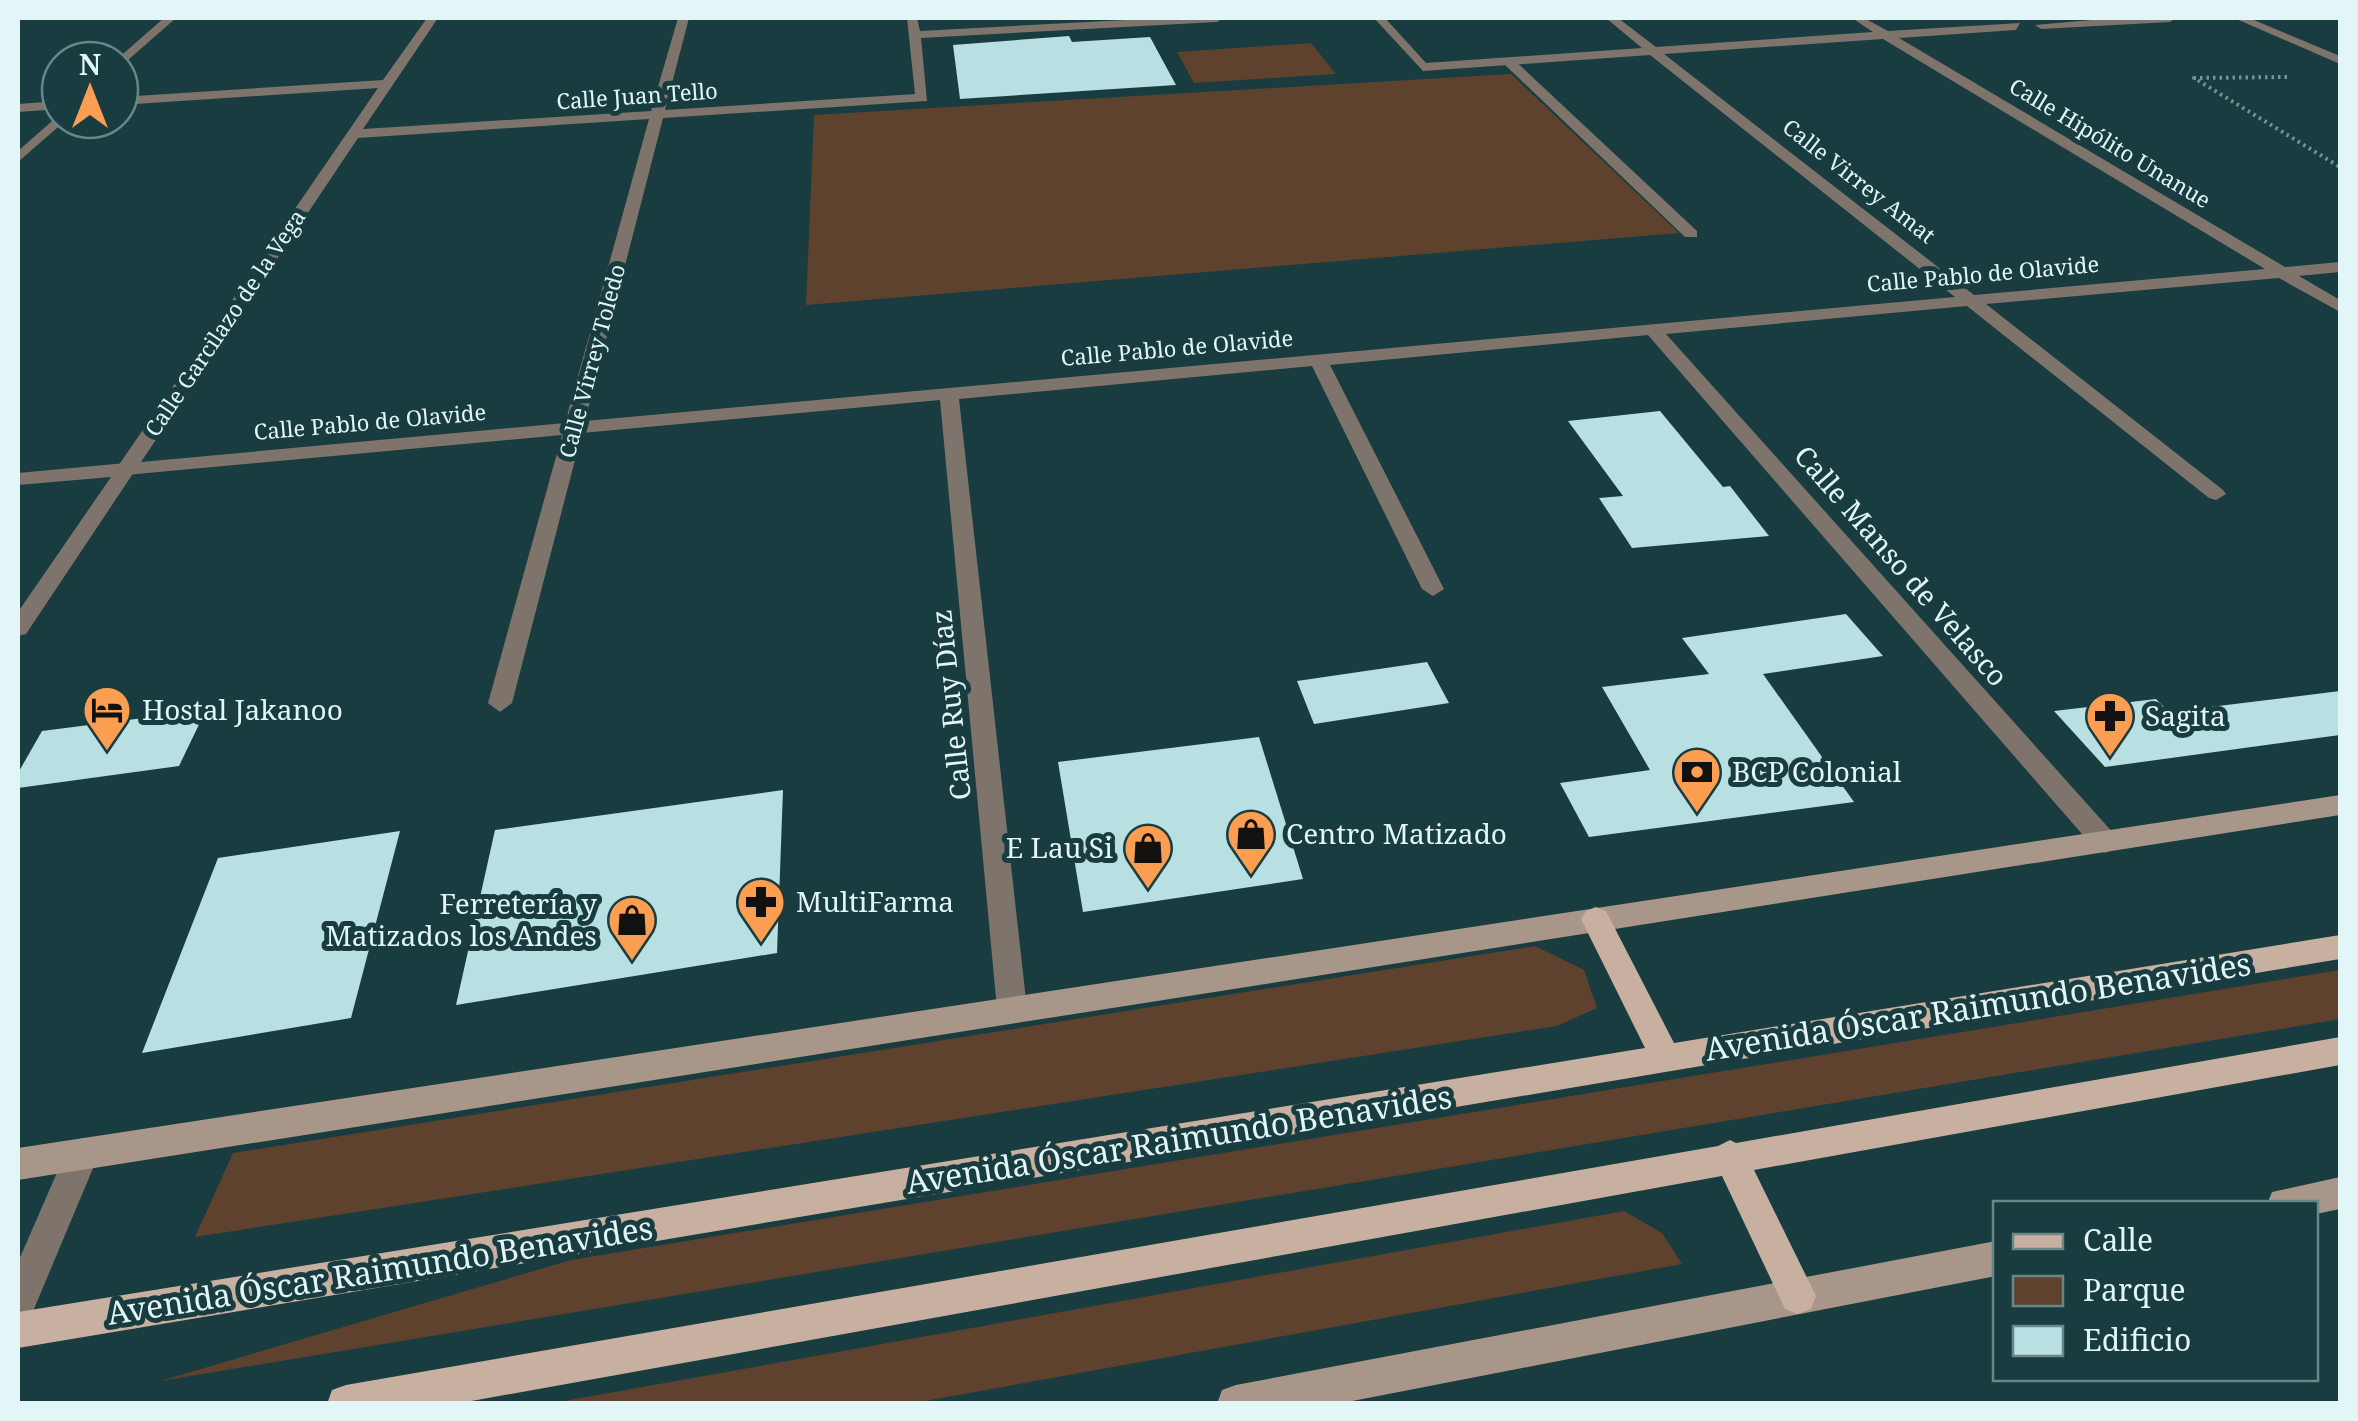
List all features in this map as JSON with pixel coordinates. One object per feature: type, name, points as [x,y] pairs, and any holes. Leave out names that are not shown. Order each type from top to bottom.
[{"type":"main road","points":[[18,1164],[2340,806]]},
{"type":"main road","points":[[1596,919],[1666,1058]]},
{"type":"main road","name":"Avenida Óscar Raimundo Benavides","points":[[18,1330],[2340,947]]},
{"type":"main road","points":[[346,1404],[1730,1156],[2335,1059]]},
{"type":"main road","points":[[1730,1156],[1798,1296]]},
{"type":"main road","points":[[2299,1201],[2340,1193]]},
{"type":"main road","points":[[1236,1404],[1993,1259]]},
{"type":"street","points":[[140,45],[170,18]]},
{"type":"street","name":"Calle Garcilazo de la Vega","points":[[18,629],[432,18]]},
{"type":"street","name":"Calle Virrey Toledo","points":[[500,704],[682,18]]},
{"type":"street","points":[[912,18],[914,35],[1217,18]]},
{"type":"street","points":[[1379,18],[1423,67],[2016,26],[2034,35],[2057,34],[2057,30],[2041,25],[2170,18]]},
{"type":"street","name":"Calle Virrey Amat","points":[[1612,18],[2216,494]]},
{"type":"street","name":"Calle Hipólito Unanue","points":[[1857,18],[2340,307]]},
{"type":"street","points":[[2240,18],[2340,60]]},
{"type":"street","name":"Calle Juan Tello","points":[[354,134],[922,98],[914,35]]},
{"type":"street","points":[[1508,62],[1691,234]]},
{"type":"street","points":[[140,100],[387,84]]},
{"type":"street","points":[[18,158],[40,137]]},
{"type":"street","name":"Calle Pablo de Olavide","points":[[18,479],[2340,267]]},
{"type":"street","name":"Calle Manso de Velasco","points":[[1652,330],[2105,842]]},
{"type":"street","points":[[1318,360],[1434,590]]},
{"type":"street","name":"Calle Ruy Díaz","points":[[949,394],[1012,1010]]},
{"type":"street","points":[[18,1303],[82,1154]]},
{"type":"path","points":[[2300,77],[2194,78],[2340,167]]},
{"type":"green space","points":[[1311,43],[1336,74],[1194,83],[1177,52]]},
{"type":"green space","points":[[1511,74],[1679,233],[806,305],[814,115]]},
{"type":"green space","points":[[1535,946],[1584,970],[1597,1008],[1557,1026],[195,1237],[233,1153]]},
{"type":"green space","points":[[2340,970],[2340,1019],[160,1381],[571,1260]]},
{"type":"green space","points":[[1624,1211],[1662,1233],[1682,1264],[914,1403],[553,1403]]},
{"type":"building","points":[[1069,36],[1072,42],[1150,37],[1176,85],[960,99],[953,45]]},
{"type":"building","points":[[1660,411],[1723,487],[1730,486],[1769,536],[1632,548],[1599,498],[1623,496],[1568,421]]},
{"type":"building","points":[[1846,614],[1883,656],[1763,674],[1854,802],[1589,837],[1560,783],[1650,770],[1602,687],[1709,674],[1682,638]]},
{"type":"building","points":[[1427,662],[1449,703],[1314,724],[1297,681]]},
{"type":"building","points":[[2340,691],[2340,735],[2105,767],[2054,711],[2156,699],[2169,712]]},
{"type":"building","name":"Hostal Jakanoo","points":[[206,710],[179,766],[18,788],[18,773],[42,731]]},
{"type":"building","points":[[1259,737],[1303,879],[1083,912],[1058,762]]},
{"type":"building","points":[[783,790],[777,953],[456,1005],[495,830]]},
{"type":"building","points":[[400,831],[351,1018],[142,1053],[218,858]]},
{"type":"place","name":"Hostal Jakanoo","points":[[107,752]]},
{"type":"place","name":"Sagita","points":[[2110,758]]},
{"type":"place","name":"BCP Colonial","points":[[1697,814]]},
{"type":"place","name":"Centro Matizado","points":[[1251,876]]},
{"type":"place","name":"E Lau Si","points":[[1148,890]]},
{"type":"place","name":"MultiFarma","points":[[761,944]]},
{"type":"place","name":"Ferretería y Matizados los Andes","points":[[632,962]]}]
